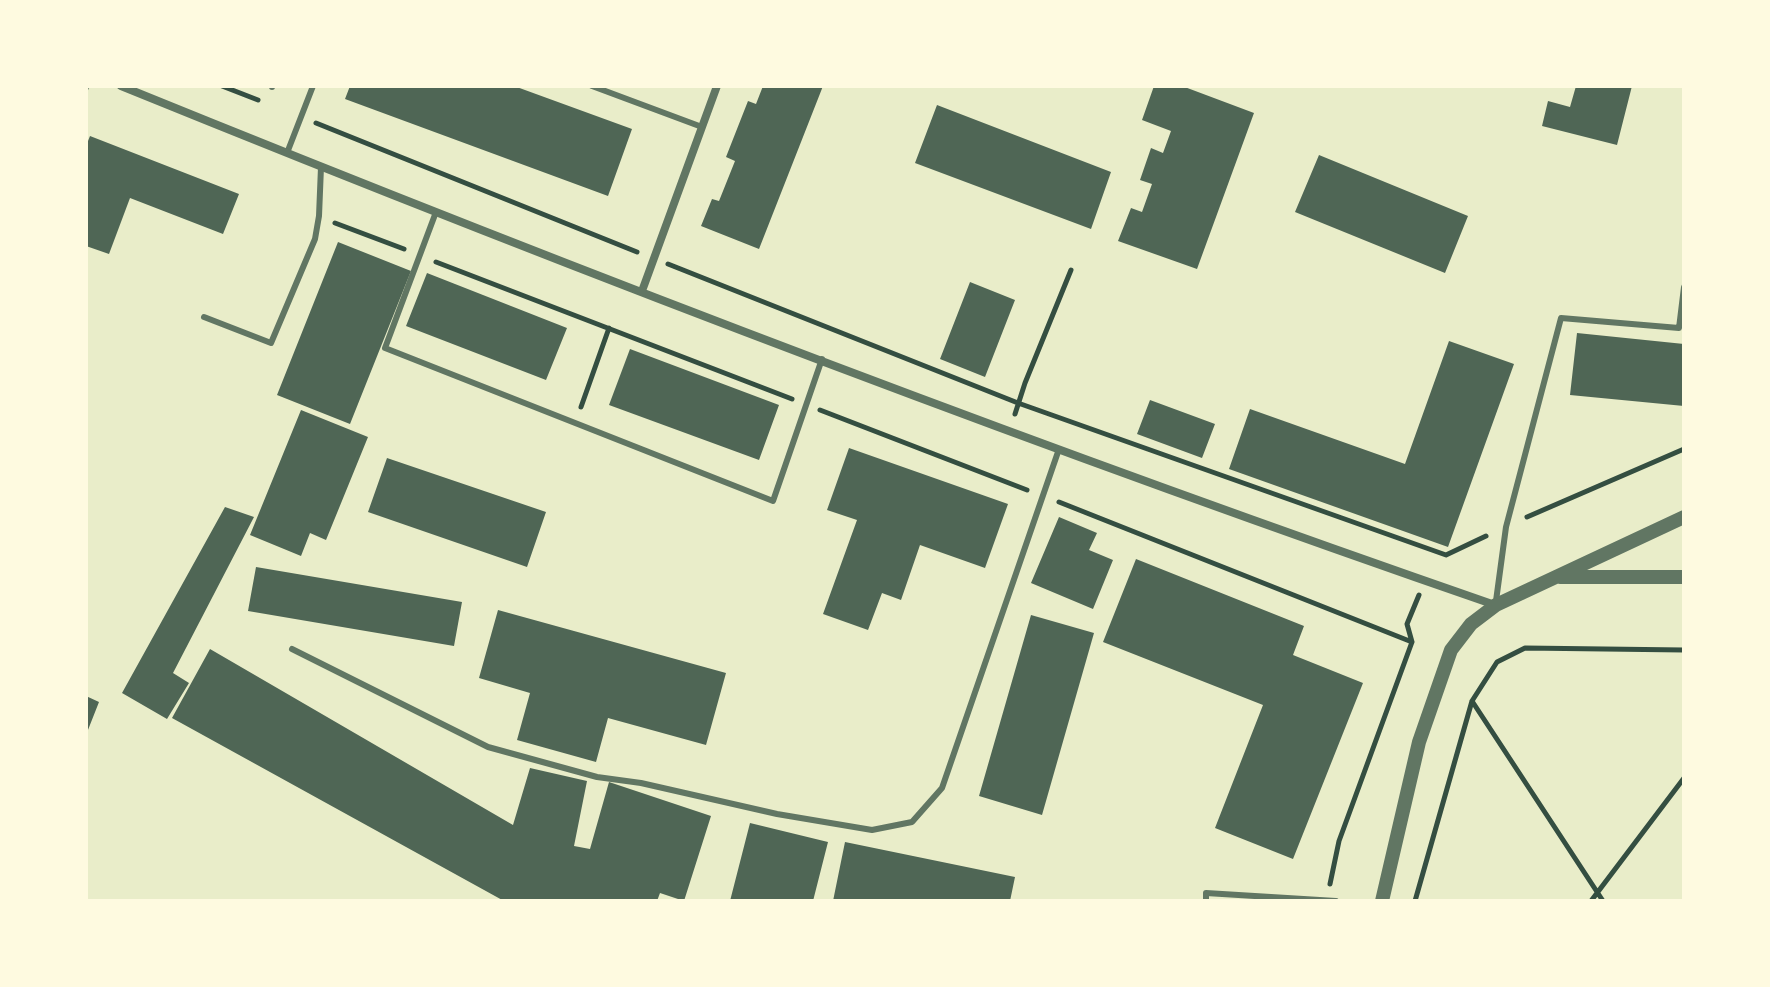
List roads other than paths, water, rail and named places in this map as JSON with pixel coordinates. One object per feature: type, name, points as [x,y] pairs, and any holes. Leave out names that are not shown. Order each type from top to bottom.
[{"type":"street","points":[[121,86],[436,212],[1010,431],[1496,605]]},
{"type":"street","points":[[642,291],[717,86]]},
{"type":"street","points":[[1382,901],[1419,742],[1451,650],[1471,624],[1496,605],[1684,517]]},
{"type":"street","points":[[1556,577],[1684,577]]},
{"type":"lane","points":[[287,153],[313,86]]},
{"type":"lane","points":[[592,86],[702,127]]},
{"type":"lane","points":[[204,317],[271,343],[315,239],[321,167]]},
{"type":"lane","points":[[436,212],[385,348],[773,501],[822,359]]},
{"type":"lane","points":[[1496,605],[1506,527],[1561,318],[1679,328],[1684,287]]},
{"type":"lane","points":[[292,649],[488,747],[597,777],[641,783],[777,814],[872,830],[912,822],[942,788],[1059,449]]},
{"type":"lane","points":[[1206,901],[1206,893],[1336,901]]},
{"type":"tram line","points":[[86,92],[89,86]]}]
